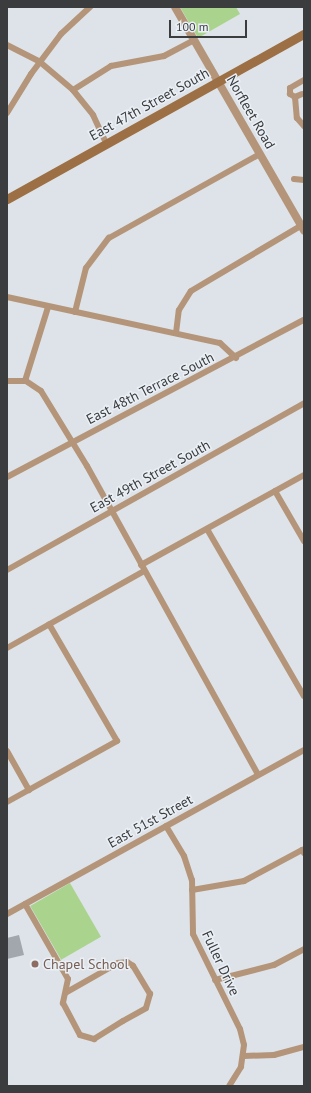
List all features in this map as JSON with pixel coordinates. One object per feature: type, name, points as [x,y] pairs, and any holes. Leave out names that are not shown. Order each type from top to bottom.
[{"type":"main road","name":"East 47th Street South","points":[[7,199],[304,34]]},
{"type":"street","points":[[7,113],[40,62],[61,34],[90,7]]},
{"type":"street","name":"Norfleet Road","points":[[175,7],[303,226]]},
{"type":"street","points":[[73,90],[111,66],[164,56],[194,40]]},
{"type":"street","points":[[7,45],[40,62],[73,90],[93,115],[106,144]]},
{"type":"street","points":[[302,81],[303,95],[295,97],[290,94],[290,88],[302,81]]},
{"type":"street","points":[[295,97],[297,118],[304,126]]},
{"type":"street","points":[[75,312],[86,268],[110,238],[260,154]]},
{"type":"street","points":[[294,179],[304,180]]},
{"type":"street","points":[[176,333],[179,310],[191,291],[303,226]]},
{"type":"street","points":[[7,297],[220,343],[236,358]]},
{"type":"street","points":[[25,381],[48,307]]},
{"type":"street","name":"East 48th Terrace South","points":[[7,477],[72,441],[236,358],[304,320]]},
{"type":"street","points":[[7,381],[25,381],[41,391],[72,441],[258,775]]},
{"type":"street","name":"East 49th Street South","points":[[7,570],[304,403]]},
{"type":"street","points":[[7,648],[207,529],[304,475]]},
{"type":"street","points":[[274,491],[304,541]]},
{"type":"street","points":[[207,529],[304,696]]},
{"type":"street","points":[[7,802],[117,741],[49,624]]},
{"type":"street","name":"East 51st Street","points":[[7,914],[304,750]]},
{"type":"street","points":[[7,751],[29,790]]},
{"type":"street","name":"Fuller Drive","points":[[166,826],[188,864],[192,890],[193,934],[240,1029],[244,1056],[238,1074],[229,1086]]},
{"type":"street","points":[[192,890],[244,881],[303,852]]},
{"type":"street","points":[[25,904],[68,979],[65,1008],[80,1035],[94,1039],[146,1008],[150,994],[133,966],[127,962],[118,963],[67,992]]},
{"type":"street","points":[[215,980],[274,965],[304,949]]},
{"type":"street","points":[[244,1056],[274,1055],[304,1047]]},
{"type":"green space","points":[[180,7],[236,7],[240,14],[198,38]]},
{"type":"green space","points":[[70,883],[101,937],[61,960],[30,906]]},
{"type":"building","points":[[19,935],[24,955],[7,959],[7,938]]},
{"type":"place","name":"Chapel School","points":[[35,964]]}]
